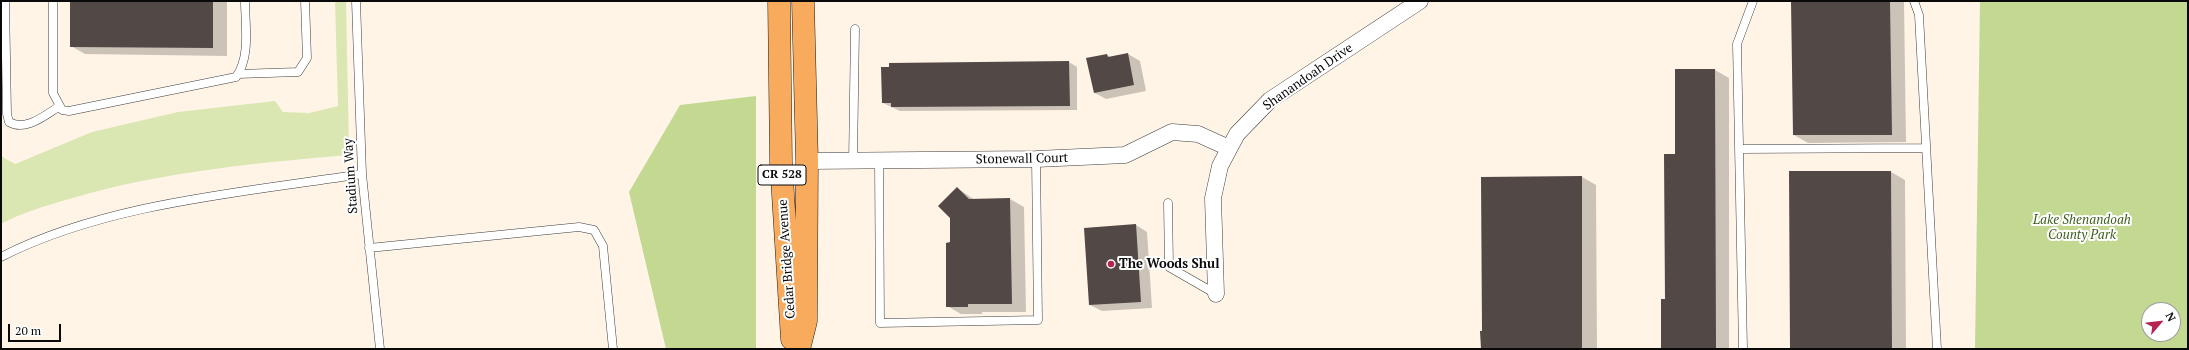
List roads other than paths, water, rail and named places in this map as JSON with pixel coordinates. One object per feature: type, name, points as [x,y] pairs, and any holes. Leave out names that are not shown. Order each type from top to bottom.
[{"type":"main road","name":"Cedar Bridge Avenue","points":[[779,1],[780,139],[792,349]]},
{"type":"main road","points":[[799,349],[806,321],[807,161],[803,1]]},
{"type":"street","name":"Shanandoah Drive","points":[[1216,294],[1213,198],[1220,166],[1237,134],[1270,100],[1420,1]]},
{"type":"street","name":"Stonewall Court","points":[[807,161],[1036,159],[1125,155],[1172,132],[1198,134],[1229,148]]},
{"type":"lane","points":[[5,1],[7,114],[9,122],[14,125],[23,125],[60,106]]},
{"type":"lane","points":[[53,1],[53,93],[62,110],[69,111],[165,90],[236,77],[241,70],[246,46],[245,1]]},
{"type":"lane","points":[[238,74],[298,72],[307,58],[305,1]]},
{"type":"lane","name":"Stadium Way","points":[[356,1],[362,174],[380,349]]},
{"type":"lane","points":[[1743,349],[1737,44],[1753,1]]},
{"type":"lane","points":[[1914,1],[1919,14],[1937,349]]},
{"type":"lane","points":[[853,161],[854,29]]},
{"type":"lane","points":[[1739,149],[1926,148]]},
{"type":"lane","points":[[879,160],[880,322],[1038,320],[1036,159]]},
{"type":"lane","points":[[1,257],[76,226],[172,203],[362,174]]},
{"type":"lane","points":[[1168,203],[1169,267],[1216,294]]},
{"type":"lane","points":[[369,248],[578,227],[594,230],[603,246],[612,349]]},
{"type":"place","name":"The Woods Shul","points":[[1111,264]]},
{"type":"park label","name":"Lake Shenandoah County Park","points":[[2082,228]]}]
